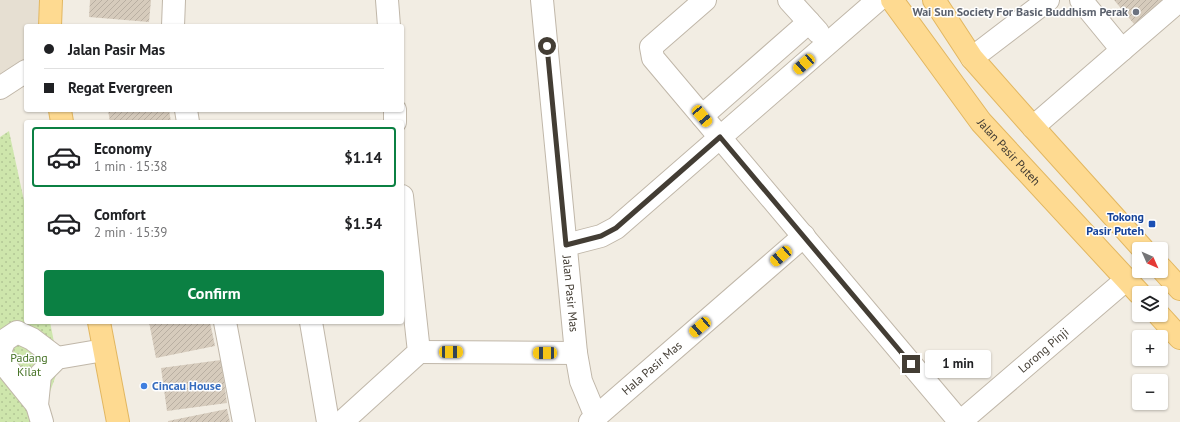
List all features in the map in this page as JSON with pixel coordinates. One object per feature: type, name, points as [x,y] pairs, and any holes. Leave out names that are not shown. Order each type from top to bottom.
[{"type":"main road","points":[[50,24],[51,0]]},
{"type":"main road","name":"Jalan Pasir Puteh","points":[[892,0],[981,122],[1133,286]]},
{"type":"main road","points":[[934,0],[972,58],[1138,242]]},
{"type":"main road","points":[[1168,276],[1180,289]]},
{"type":"main road","points":[[1165,322],[1180,338]]},
{"type":"main road","points":[[99,324],[118,422]]},
{"type":"street","points":[[173,24],[174,0]]},
{"type":"street","points":[[387,0],[389,24]]},
{"type":"street","name":"Jalan Pasir Mas","points":[[542,0],[576,353],[581,381],[593,420]]},
{"type":"street","points":[[705,0],[651,47],[653,58],[960,422]]},
{"type":"street","points":[[789,0],[828,43]]},
{"type":"street","points":[[566,245],[601,236],[616,228],[878,0]]},
{"type":"street","points":[[972,58],[1048,0]]},
{"type":"street","points":[[1081,0],[1122,50]]},
{"type":"street","points":[[1033,127],[1180,0]]},
{"type":"street","points":[[702,116],[809,22]]},
{"type":"street","points":[[0,88],[24,72]]},
{"type":"street","points":[[404,219],[419,352]]},
{"type":"street","name":"Hala Pasir Mas","points":[[593,420],[804,236]]},
{"type":"street","name":"Lorong Pinji","points":[[960,422],[1132,287]]},
{"type":"street","points":[[225,324],[244,422]]},
{"type":"street","points":[[311,324],[328,422]]},
{"type":"street","points":[[39,413],[7,368],[0,351],[5,340],[17,332],[32,339],[57,358]]},
{"type":"street","points":[[39,413],[40,375],[57,358],[104,350]]},
{"type":"street","points":[[342,422],[419,352],[576,353]]},
{"type":"shaded area","points":[[0,0],[51,0],[50,24],[24,24],[24,72],[0,88]]},
{"type":"green space","name":"Padang Kilat","points":[[9,131],[24,201],[24,324],[50,324],[59,367],[39,422],[0,422],[0,137]]},
{"type":"building","points":[[90,0],[151,0],[149,22],[89,17]]},
{"type":"building","name":"Wai Sun Society For Basic Buddhism Perak","points":[[1114,0],[1162,0],[1134,24]]},
{"type":"building","points":[[108,112],[169,112],[171,120],[110,120]]},
{"type":"building","points":[[149,324],[210,324],[215,346],[156,358]]},
{"type":"building","points":[[221,360],[227,403],[167,411],[161,368]]},
{"type":"building","points":[[227,409],[230,422],[168,422],[168,421]]},
{"type":"place","name":"Wai Sun Society For Basic Buddhism Perak","points":[[1136,12]]},
{"type":"place","name":"Tokong Pasir Puteh","points":[[1152,224]]},
{"type":"place","name":"Cincau House","points":[[144,386]]},
{"type":"route","points":[[547,46],[566,245],[601,236],[616,228],[720,137],[911,364]]}]
